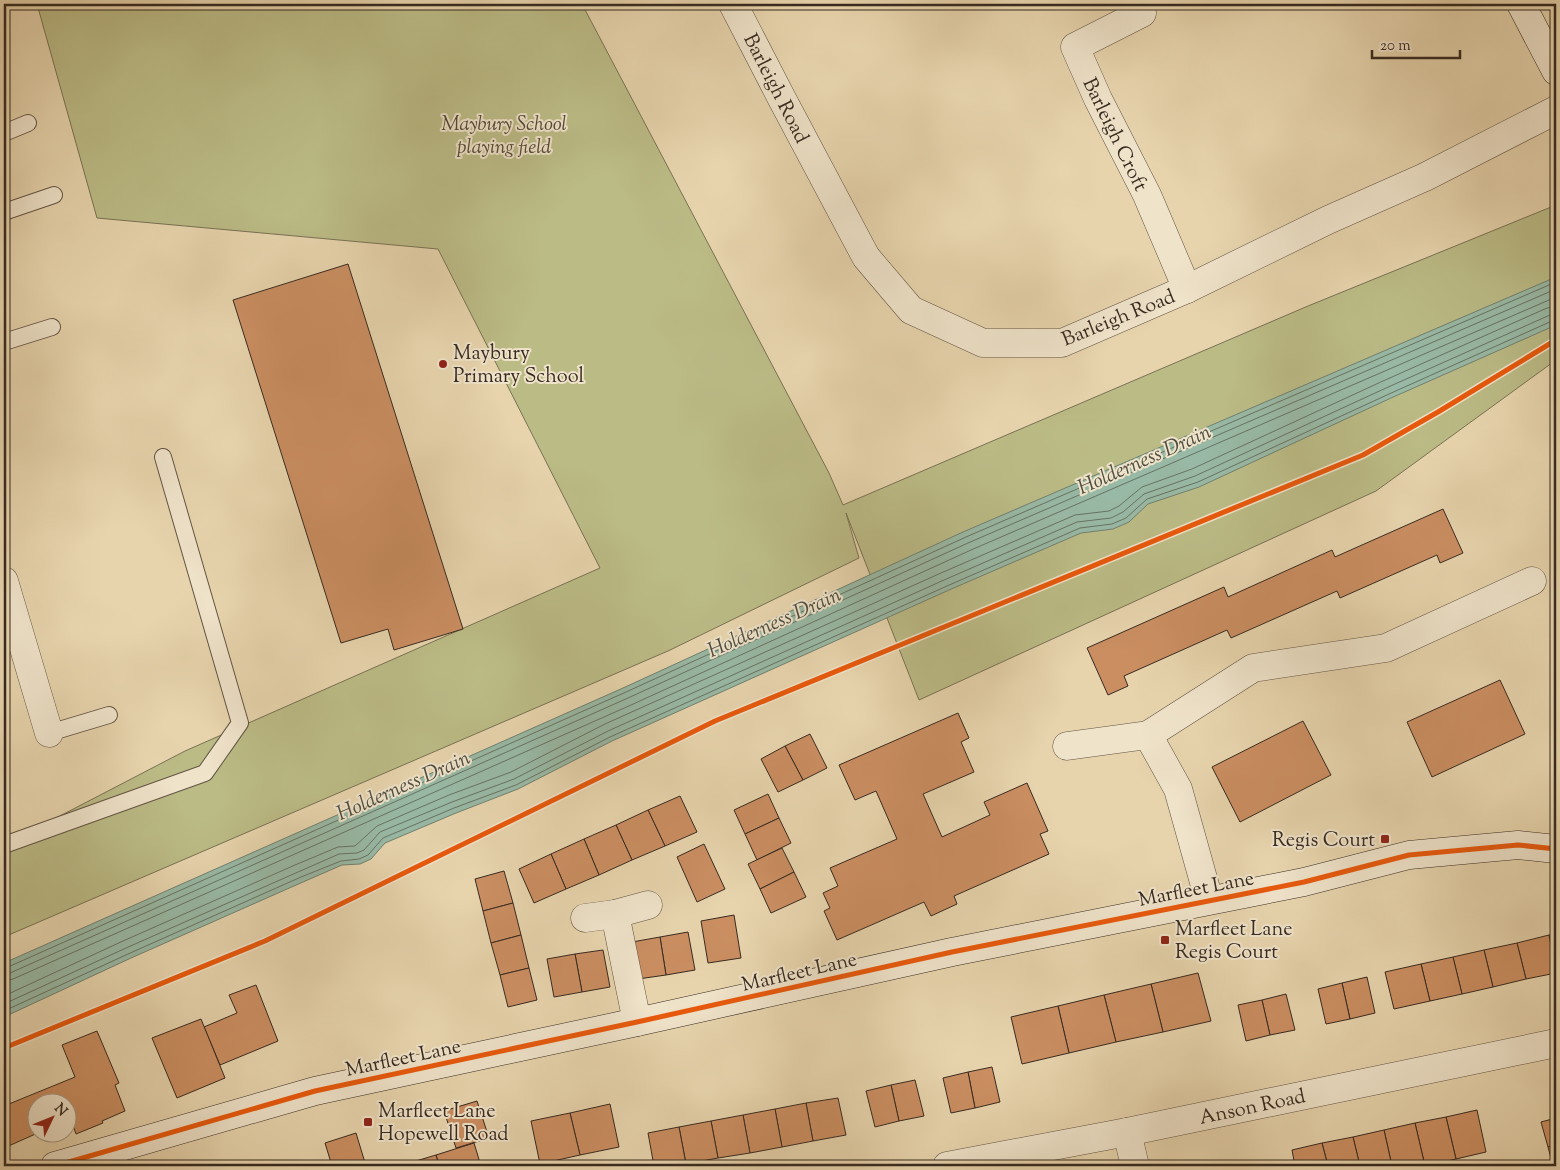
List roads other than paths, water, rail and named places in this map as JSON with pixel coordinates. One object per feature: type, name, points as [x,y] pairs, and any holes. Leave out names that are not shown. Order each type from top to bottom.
[{"type":"street","name":"Barleigh Road","points":[[733,4],[866,257],[911,310],[983,343],[1062,343],[1187,289],[1328,220],[1425,177],[1556,110]]},
{"type":"street","points":[[1520,4],[1556,71]]},
{"type":"street","name":"Barleigh Croft","points":[[1142,13],[1075,47],[1098,100],[1146,196],[1187,289]]},
{"type":"street","points":[[4,581],[49,733]]},
{"type":"street","points":[[1067,746],[1148,735],[1253,668],[1386,648],[1532,581]]},
{"type":"street","points":[[1148,735],[1178,788],[1209,900]]},
{"type":"street","name":"Marfleet Lane","points":[[56,1166],[315,1091],[952,952],[1304,882],[1409,854],[1518,845],[1556,848]]},
{"type":"street","points":[[586,918],[615,914],[648,904]]},
{"type":"street","points":[[615,914],[636,1022]]},
{"type":"street","name":"Anson Road","points":[[947,1166],[1127,1132],[1556,1043]]},
{"type":"street","points":[[1127,1132],[1135,1166]]},
{"type":"lane","points":[[4,132],[28,123]]},
{"type":"lane","points":[[4,212],[54,195]]},
{"type":"lane","points":[[4,342],[52,327]]},
{"type":"lane","points":[[4,845],[204,773],[240,723],[163,457]]},
{"type":"lane","points":[[49,733],[109,715]]},
{"type":"water","name":"Holderness Drain","points":[[1556,277],[1556,325],[1391,398],[1199,487],[1148,504],[1129,522],[1113,529],[1081,533],[949,590],[612,741],[518,789],[385,843],[371,859],[360,864],[342,865],[131,958],[4,1017],[4,963],[623,688],[963,532]]},
{"type":"place","name":"Maybury Primary School","points":[[443,364]]},
{"type":"place","name":"Regis Court","points":[[1385,839]]},
{"type":"place","name":"Marfleet Lane Regis Court","points":[[1165,940]]},
{"type":"place","name":"Marfleet Lane Hopewell Road","points":[[368,1122]]},
{"type":"park label","name":"Maybury School playing field","points":[[504,134]]}]
